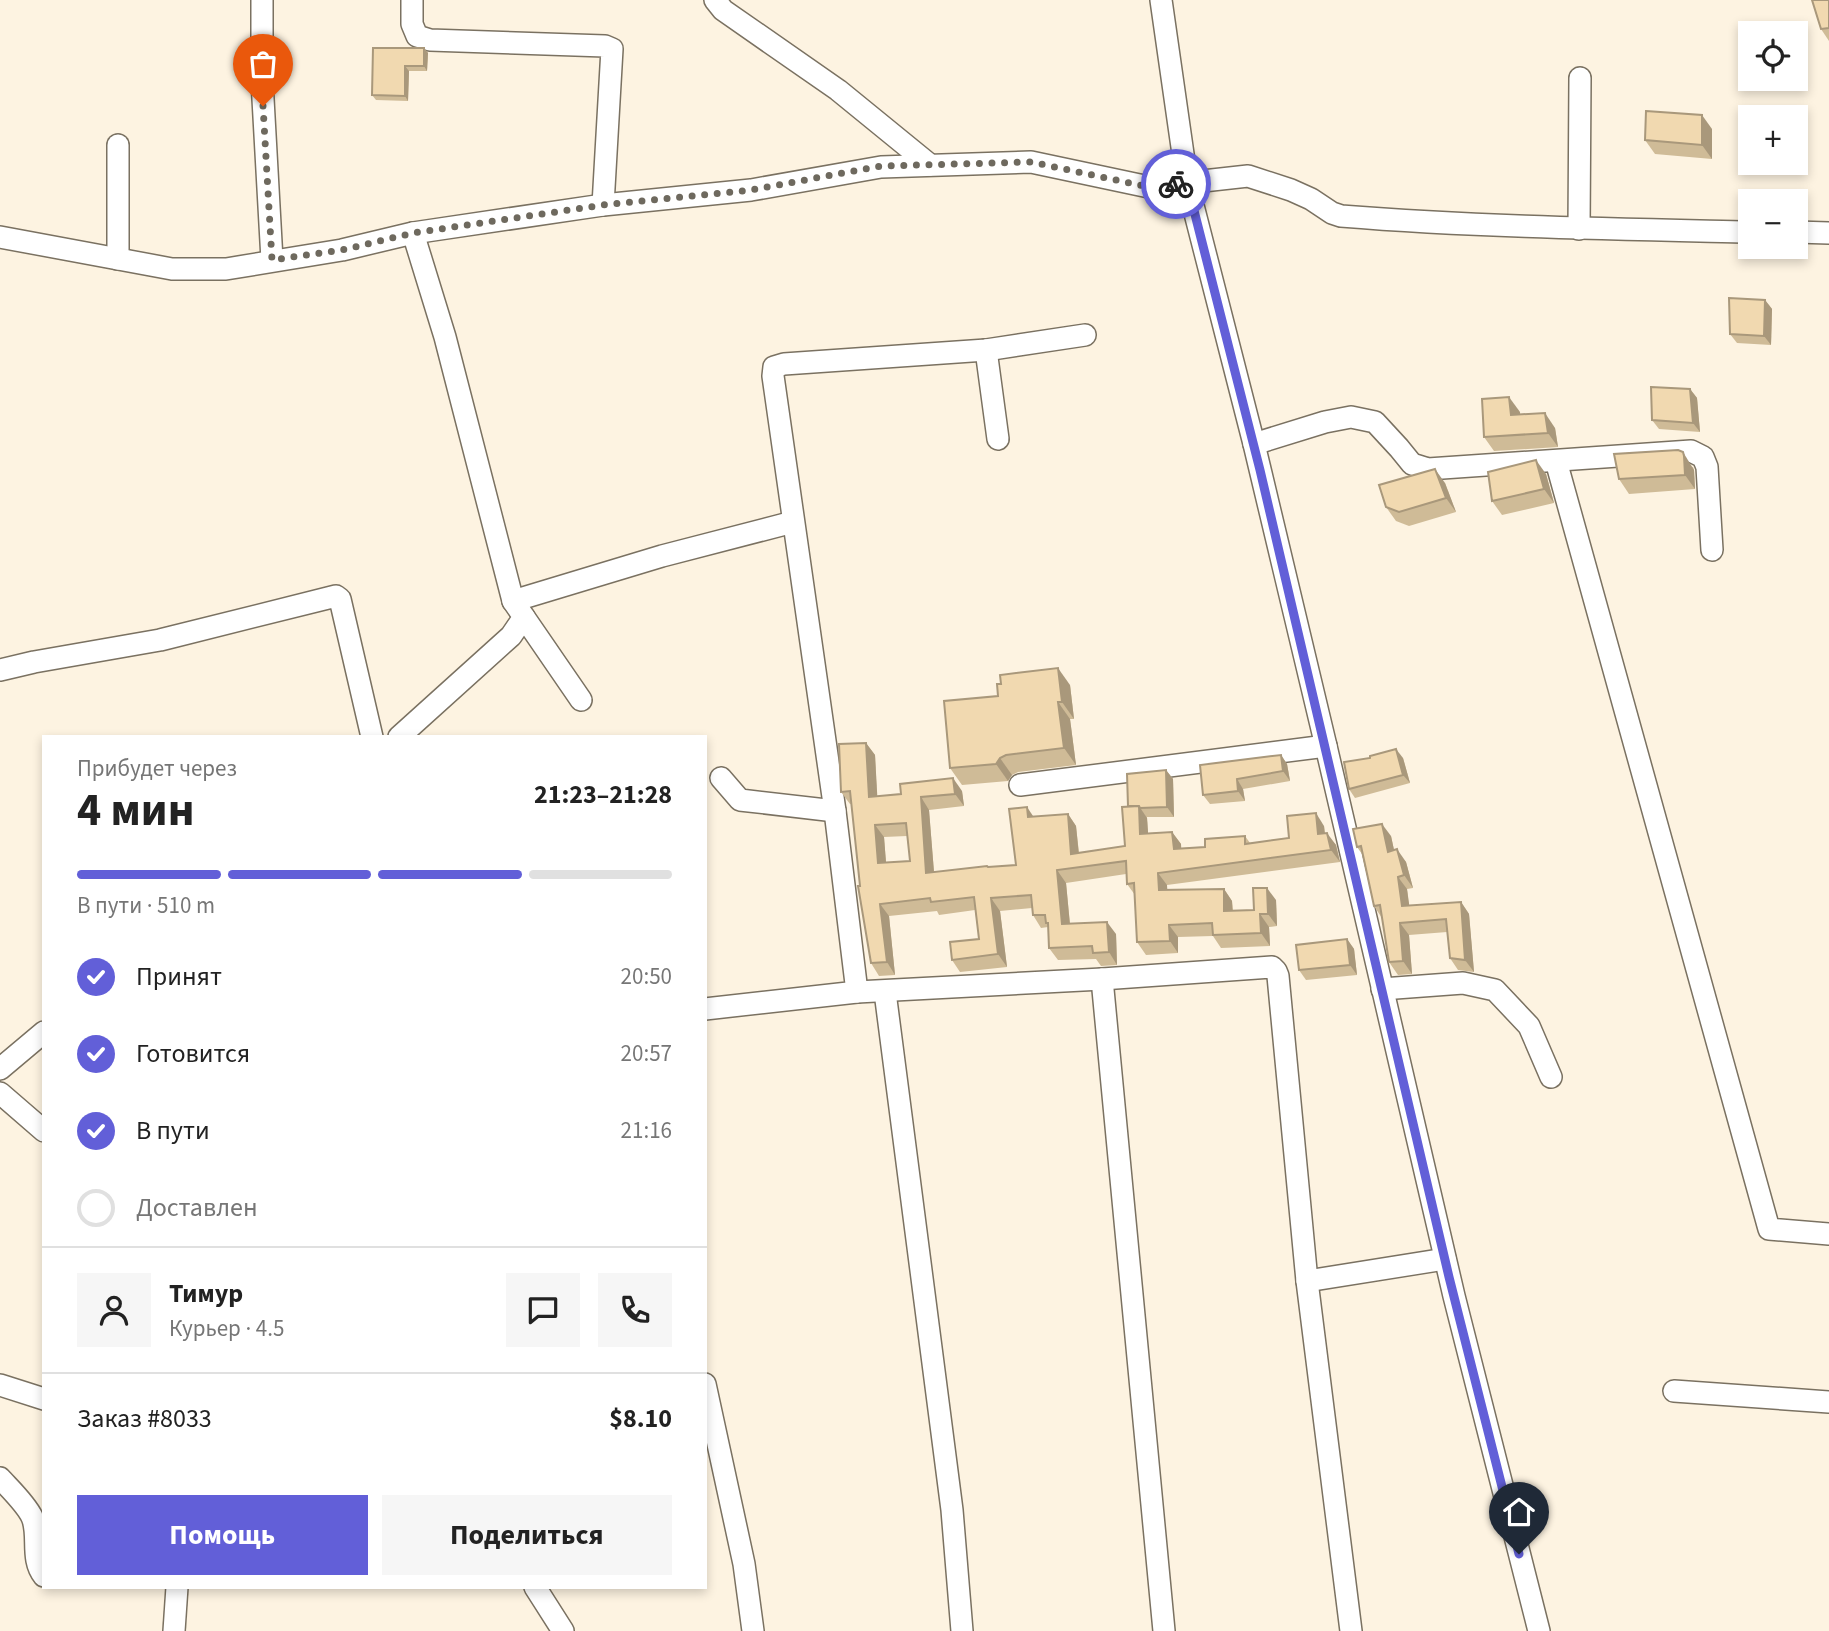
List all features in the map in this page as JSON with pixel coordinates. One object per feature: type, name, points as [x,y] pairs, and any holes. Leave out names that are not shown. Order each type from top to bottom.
[{"type":"street","points":[[262,0],[262,81],[272,260]]},
{"type":"street","points":[[412,0],[412,24],[417,36],[430,40],[606,46],[612,49],[603,205]]},
{"type":"street","points":[[715,0],[723,10],[838,89],[930,165]]},
{"type":"street","points":[[1161,0],[1187,183],[1254,444],[1445,1259],[1539,1631]]},
{"type":"street","points":[[1578,229],[1580,78]]},
{"type":"street","points":[[118,145],[118,258]]},
{"type":"street","points":[[0,237],[172,269],[226,269],[342,250],[413,233],[603,205],[751,190],[881,166],[1031,162],[1149,187],[1248,176],[1291,190],[1341,216],[1578,229],[1738,232]]},
{"type":"street","points":[[1808,232],[1829,233]]},
{"type":"street","points":[[413,233],[445,337],[519,609],[581,700]]},
{"type":"street","points":[[857,992],[835,811],[773,376],[774,367],[783,364],[986,350],[1085,335]]},
{"type":"street","points":[[986,350],[999,439]]},
{"type":"street","points":[[1254,444],[1351,416],[1375,422],[1412,464],[1428,469],[1691,452],[1703,457],[1706,467],[1712,550]]},
{"type":"street","points":[[1556,461],[1769,1229],[1829,1234]]},
{"type":"street","points":[[519,609],[662,556],[793,522]]},
{"type":"street","points":[[0,670],[160,640],[336,596],[340,599],[372,735]]},
{"type":"street","points":[[401,735],[512,636],[519,609]]},
{"type":"street","points":[[1020,785],[1326,746]]},
{"type":"street","points":[[721,778],[740,800],[835,811]]},
{"type":"street","points":[[707,1009],[857,992],[1272,967],[1278,976],[1307,1281],[1351,1631]]},
{"type":"street","points":[[1102,979],[1164,1631]]},
{"type":"street","points":[[1382,989],[1463,983],[1495,990],[1529,1026],[1551,1077]]},
{"type":"street","points":[[885,992],[953,1510],[962,1631]]},
{"type":"street","points":[[0,1069],[42,1034]]},
{"type":"street","points":[[0,1093],[42,1130]]},
{"type":"street","points":[[1307,1281],[1445,1259]]},
{"type":"street","points":[[0,1385],[42,1398]]},
{"type":"street","points":[[1674,1391],[1829,1402]]},
{"type":"street","points":[[707,1393],[744,1564],[753,1631]]},
{"type":"street","points":[[0,1478],[33,1518],[36,1559],[42,1574]]},
{"type":"street","points":[[174,1631],[177,1589]]},
{"type":"street","points":[[536,1589],[563,1631]]},
{"type":"building","points":[[1812,0],[1829,0],[1829,28],[1821,29]]},
{"type":"building","points":[[373,48],[424,48],[424,66],[405,66],[405,96],[372,95]]},
{"type":"building","points":[[1646,111],[1702,115],[1702,145],[1645,140]]},
{"type":"building","points":[[1729,298],[1765,300],[1764,336],[1730,334]]},
{"type":"building","points":[[1651,387],[1690,389],[1693,423],[1652,420]]},
{"type":"building","points":[[1509,397],[1511,415],[1545,413],[1548,433],[1484,437],[1482,399]]},
{"type":"building","points":[[1678,450],[1683,452],[1685,475],[1619,479],[1614,454]]},
{"type":"building","points":[[1536,460],[1544,489],[1492,501],[1488,472]]},
{"type":"building","points":[[1435,469],[1446,498],[1399,512],[1386,507],[1379,485]]},
{"type":"building","points":[[1058,668],[1062,702],[1058,702],[1064,748],[1006,755],[996,764],[950,768],[944,701],[998,696],[997,684],[1001,684],[1000,675]]},
{"type":"building","points":[[866,743],[869,797],[901,794],[900,784],[953,778],[955,794],[921,797],[926,873],[1016,865],[1009,809],[1027,807],[1028,817],[1068,814],[1071,854],[1125,846],[1122,807],[1139,806],[1140,834],[1172,832],[1174,849],[1205,847],[1205,839],[1245,836],[1245,844],[1289,838],[1287,816],[1316,813],[1318,834],[1327,833],[1331,850],[1158,873],[1159,890],[1224,889],[1224,911],[1254,910],[1253,888],[1267,888],[1268,914],[1260,914],[1261,933],[1213,935],[1212,923],[1169,925],[1170,941],[1137,942],[1134,883],[1127,884],[1126,861],[1057,870],[1062,924],[1107,922],[1109,952],[1093,953],[1092,946],[1049,948],[1048,923],[1045,915],[1033,915],[1031,895],[991,898],[998,954],[952,960],[950,942],[979,939],[974,897],[931,902],[930,898],[880,904],[887,962],[871,963],[858,886],[850,791],[841,792],[839,744]],"holes":[[[906,823],[910,861],[878,863],[875,825]]]},
{"type":"building","points":[[1396,749],[1403,775],[1349,789],[1344,762],[1370,758]]},
{"type":"building","points":[[1281,755],[1283,771],[1237,779],[1238,791],[1203,795],[1200,765]]},
{"type":"building","points":[[1166,770],[1167,807],[1128,806],[1127,774]]},
{"type":"building","points":[[1382,824],[1388,852],[1397,849],[1404,875],[1398,877],[1402,906],[1461,902],[1465,960],[1450,958],[1446,919],[1400,923],[1403,961],[1389,962],[1380,905],[1374,906],[1361,846],[1357,847],[1353,829]]},
{"type":"building","points":[[1347,939],[1350,965],[1299,970],[1296,945]]},
{"type":"way so far","points":[[263,106],[272,260],[342,250],[413,233],[603,205],[751,190],[881,166],[1031,162],[1149,187],[1176,184]]},
{"type":"route","points":[[1176,184],[1187,183],[1254,444],[1449,1277],[1519,1554]]}]
